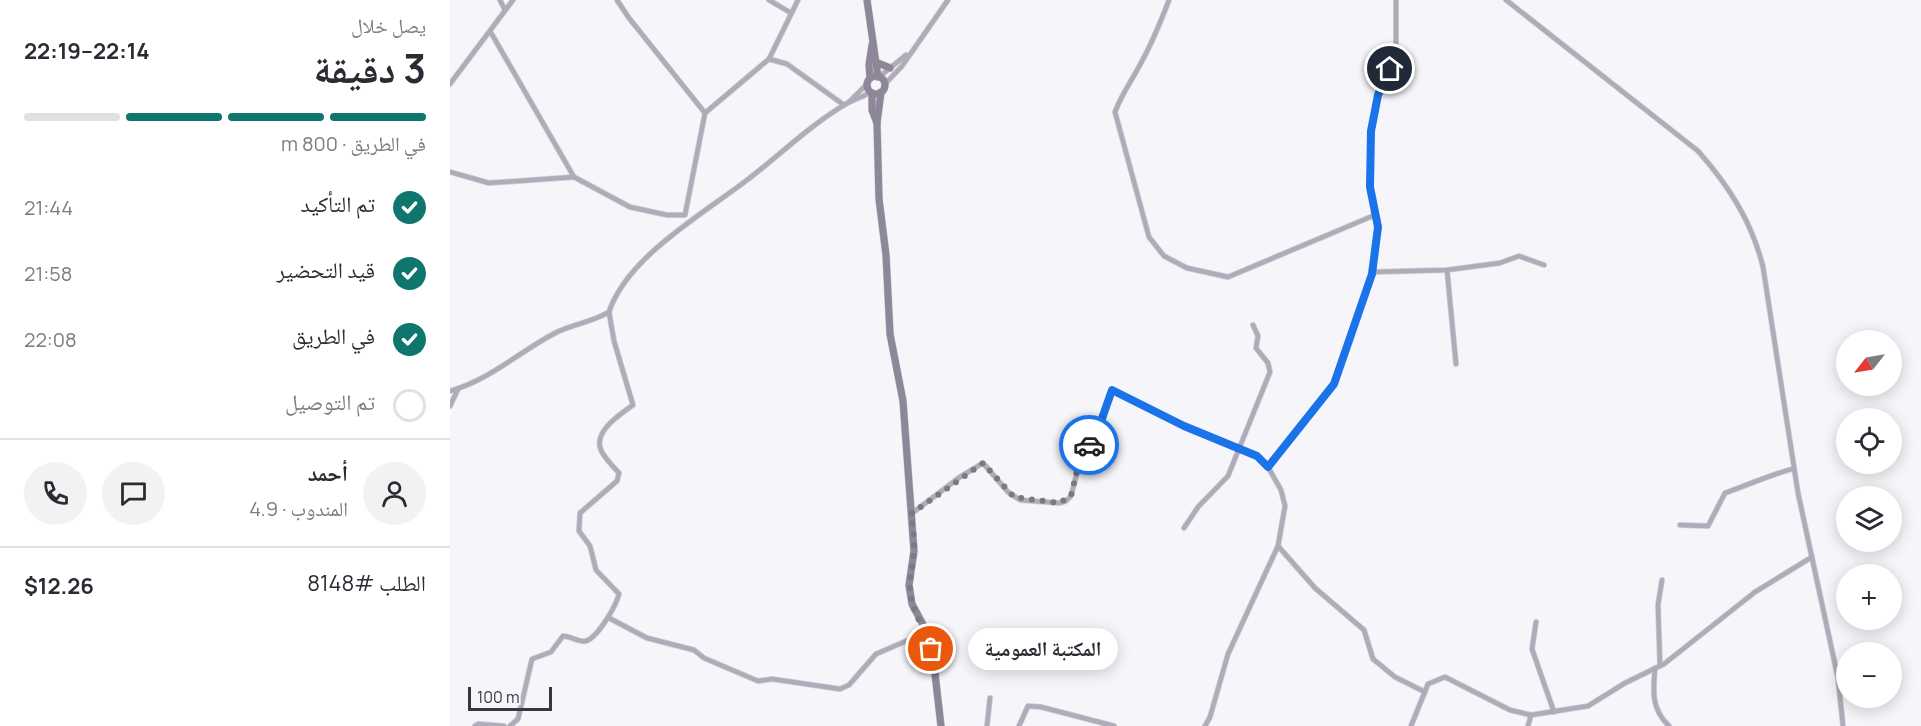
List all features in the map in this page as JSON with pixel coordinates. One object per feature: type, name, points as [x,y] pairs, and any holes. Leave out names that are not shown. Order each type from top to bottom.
[{"type":"street","points":[[500,0],[505,10]]},
{"type":"street","points":[[450,84],[513,0]]},
{"type":"street","points":[[617,0],[705,113]]},
{"type":"street","points":[[769,0],[791,13]]},
{"type":"street","points":[[685,215],[705,113],[769,59],[798,0]]},
{"type":"street","points":[[867,0],[872,45],[878,63],[870,95],[877,123]]},
{"type":"street","points":[[847,103],[883,88],[948,0]]},
{"type":"street","points":[[1169,0],[1159,27],[1141,63],[1122,93],[1115,112],[1149,237],[1164,256],[1187,268],[1228,277],[1375,214]]},
{"type":"street","points":[[1268,467],[1334,384],[1372,272],[1378,227],[1370,187],[1371,131],[1378,95],[1396,50],[1396,0]]},
{"type":"street","points":[[1506,0],[1698,150],[1731,193],[1757,241],[1794,469],[1838,678],[1844,726]]},
{"type":"street","points":[[490,30],[574,177],[630,207],[668,215],[695,217]]},
{"type":"street","points":[[872,45],[869,65],[874,79],[883,88]]},
{"type":"street","points":[[510,726],[518,719],[532,659],[551,652],[563,636],[586,641],[609,618],[619,594],[596,570],[590,546],[579,531],[580,513],[617,481],[619,473],[600,449],[600,438],[611,421],[633,405],[614,341],[609,312],[614,297],[662,243],[747,181],[910,52]]},
{"type":"street","points":[[769,59],[787,64],[847,103]]},
{"type":"street","points":[[878,63],[890,68]]},
{"type":"street","points":[[883,88],[877,123],[879,199],[886,255],[890,334],[903,401],[914,551],[909,585],[915,613],[927,632],[934,665],[941,726]]},
{"type":"street","points":[[450,172],[489,183],[574,177]]},
{"type":"street","points":[[1372,272],[1447,270],[1500,262],[1520,256],[1544,265]]},
{"type":"street","points":[[1447,270],[1456,364]]},
{"type":"street","points":[[450,391],[472,385],[555,333],[592,322],[609,312]]},
{"type":"street","points":[[1184,528],[1198,507],[1228,476],[1270,372],[1268,363],[1256,348],[1258,336],[1253,325]]},
{"type":"street","points":[[450,406],[458,389]]},
{"type":"street","points":[[911,514],[983,463],[1014,497],[1059,503],[1066,501],[1071,496],[1080,461],[1099,427],[1112,390],[1184,426],[1257,456],[1268,467],[1281,490],[1285,506],[1278,546],[1245,611],[1228,654],[1210,717],[1205,726]]},
{"type":"street","points":[[1680,525],[1708,526],[1725,493],[1775,476],[1789,468],[1794,469]]},
{"type":"street","points":[[1278,546],[1315,588],[1364,630],[1373,659],[1395,677],[1425,692]]},
{"type":"street","points":[[1412,726],[1428,684],[1445,677],[1510,710],[1530,715],[1588,706],[1624,683],[1658,667],[1755,592],[1812,557]]},
{"type":"street","points":[[1662,580],[1658,605],[1658,667],[1653,694],[1659,716],[1669,726]]},
{"type":"street","points":[[609,618],[647,638],[694,650],[704,658],[758,681],[772,679],[840,689],[849,685],[876,654],[927,632]]},
{"type":"street","points":[[1536,622],[1532,649],[1554,712]]},
{"type":"street","points":[[987,726],[990,698]]},
{"type":"street","points":[[1019,726],[1028,706],[1041,707],[1114,726]]},
{"type":"street","points":[[1528,726],[1530,715]]},
{"type":"street","points":[[475,726],[478,724],[504,726]]},
{"type":"way so far","points":[[931,649],[927,632],[917,618],[910,596],[910,571],[914,551],[911,514],[960,477],[983,463],[1008,492],[1020,500],[1059,503],[1066,501],[1071,496],[1080,461],[1089,445]]},
{"type":"place","name":"المكتبة العمومية","points":[[931,649]]},
{"type":"route","points":[[1089,445],[1099,427],[1112,390],[1184,426],[1257,456],[1268,467],[1282,452],[1311,411],[1334,384],[1372,274],[1378,227],[1370,187],[1371,131],[1373,111],[1383,80],[1390,69]]}]
